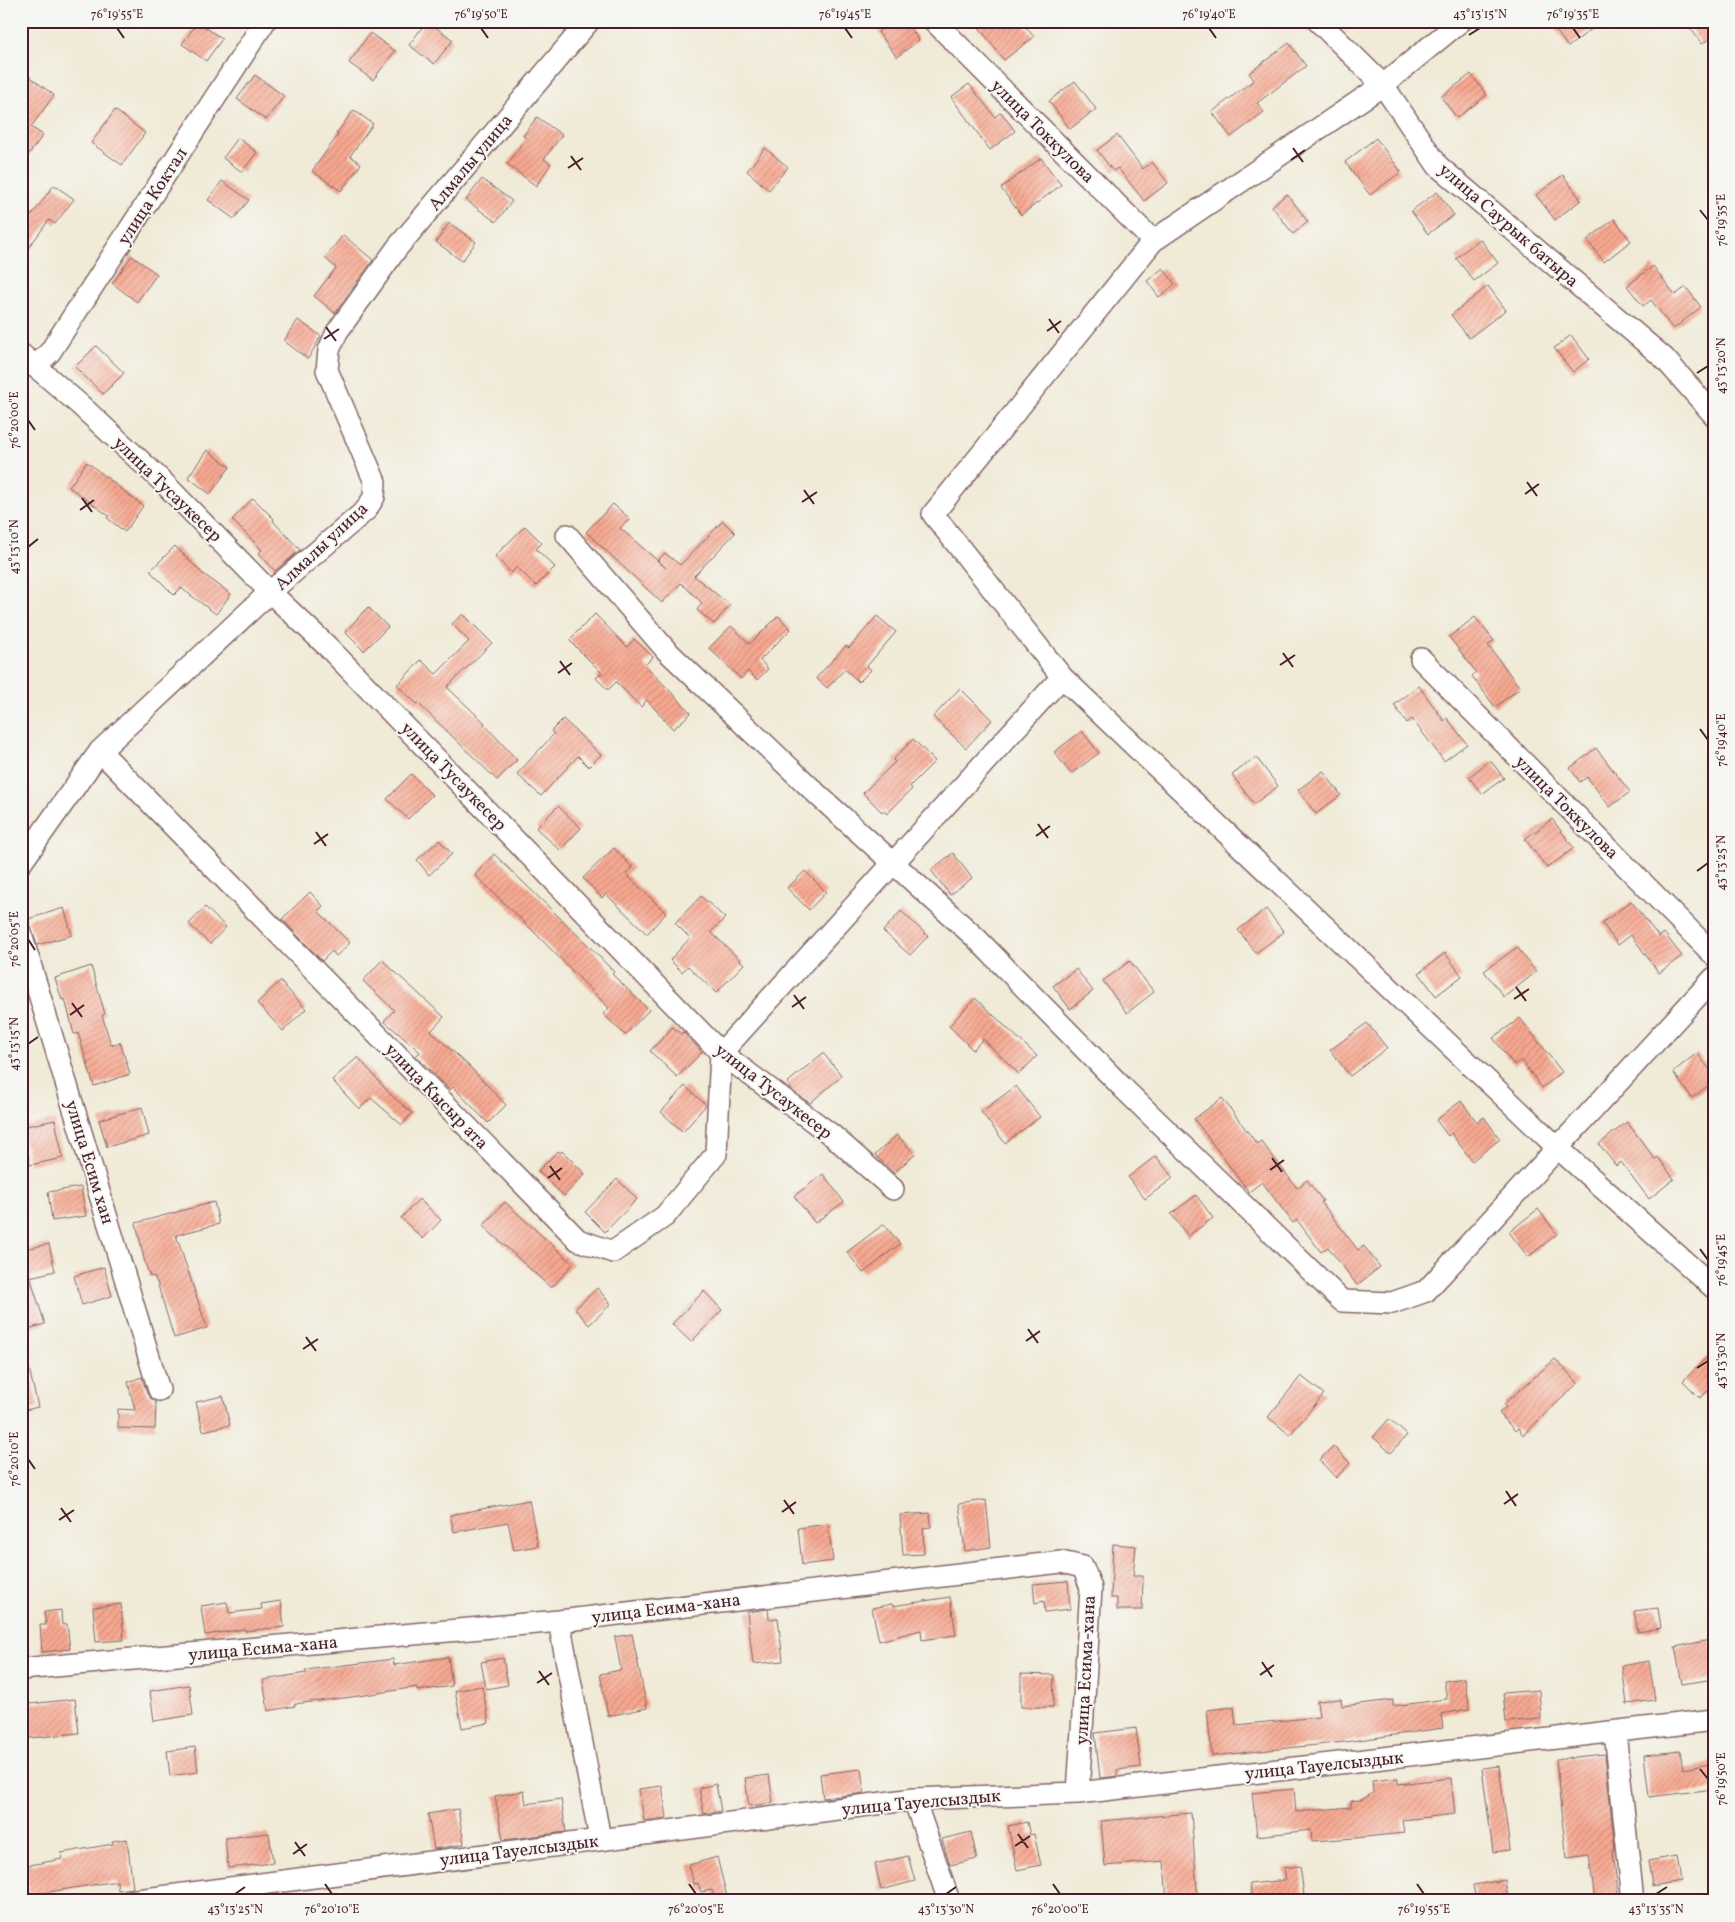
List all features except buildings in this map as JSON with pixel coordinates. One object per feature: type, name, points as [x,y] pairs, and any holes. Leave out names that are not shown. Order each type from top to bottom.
[{"type":"street","name":"улица Коктал","points":[[28,361],[50,352],[265,21]]},
{"type":"street","name":"Алмалы улица","points":[[21,863],[100,751],[270,592],[366,510],[374,496],[375,482],[327,370],[329,350],[337,332],[397,248],[589,21]]},
{"type":"street","name":"улица Токкулова","points":[[934,21],[1152,241]]},
{"type":"street","name":"улица Саурык батыра","points":[[1318,21],[1383,85],[1438,166],[1664,358],[1714,415]]},
{"type":"street","points":[[1461,21],[1383,85],[1152,241],[933,514],[1062,677],[1558,1148],[1714,1288]]},
{"type":"street","name":"улица Тусаукесер","points":[[28,361],[163,482],[270,592],[329,648],[722,1053],[833,1136],[893,1189]]},
{"type":"street","points":[[567,535],[666,650],[893,863],[976,938],[1130,1095],[1342,1301],[1392,1303],[1426,1291],[1714,978]]},
{"type":"street","name":"улица Токкулова","points":[[1421,659],[1714,955]]},
{"type":"street","points":[[722,1053],[1062,677]]},
{"type":"street","name":"улица Кысыр ата","points":[[100,751],[578,1240],[613,1252],[665,1216],[716,1154],[722,1053]]},
{"type":"street","name":"улица Есим хан","points":[[21,934],[159,1390]]},
{"type":"street","name":"улица Есима-хана","points":[[21,1669],[559,1621],[1061,1562],[1083,1567],[1090,1588],[1078,1792]]},
{"type":"street","points":[[559,1621],[600,1839]]},
{"type":"street","name":"улица Тауелсыздык","points":[[130,1901],[914,1799],[1078,1792],[1714,1720]]},
{"type":"street","points":[[1615,1732],[1633,1901]]},
{"type":"street","points":[[914,1799],[950,1901]]}]
